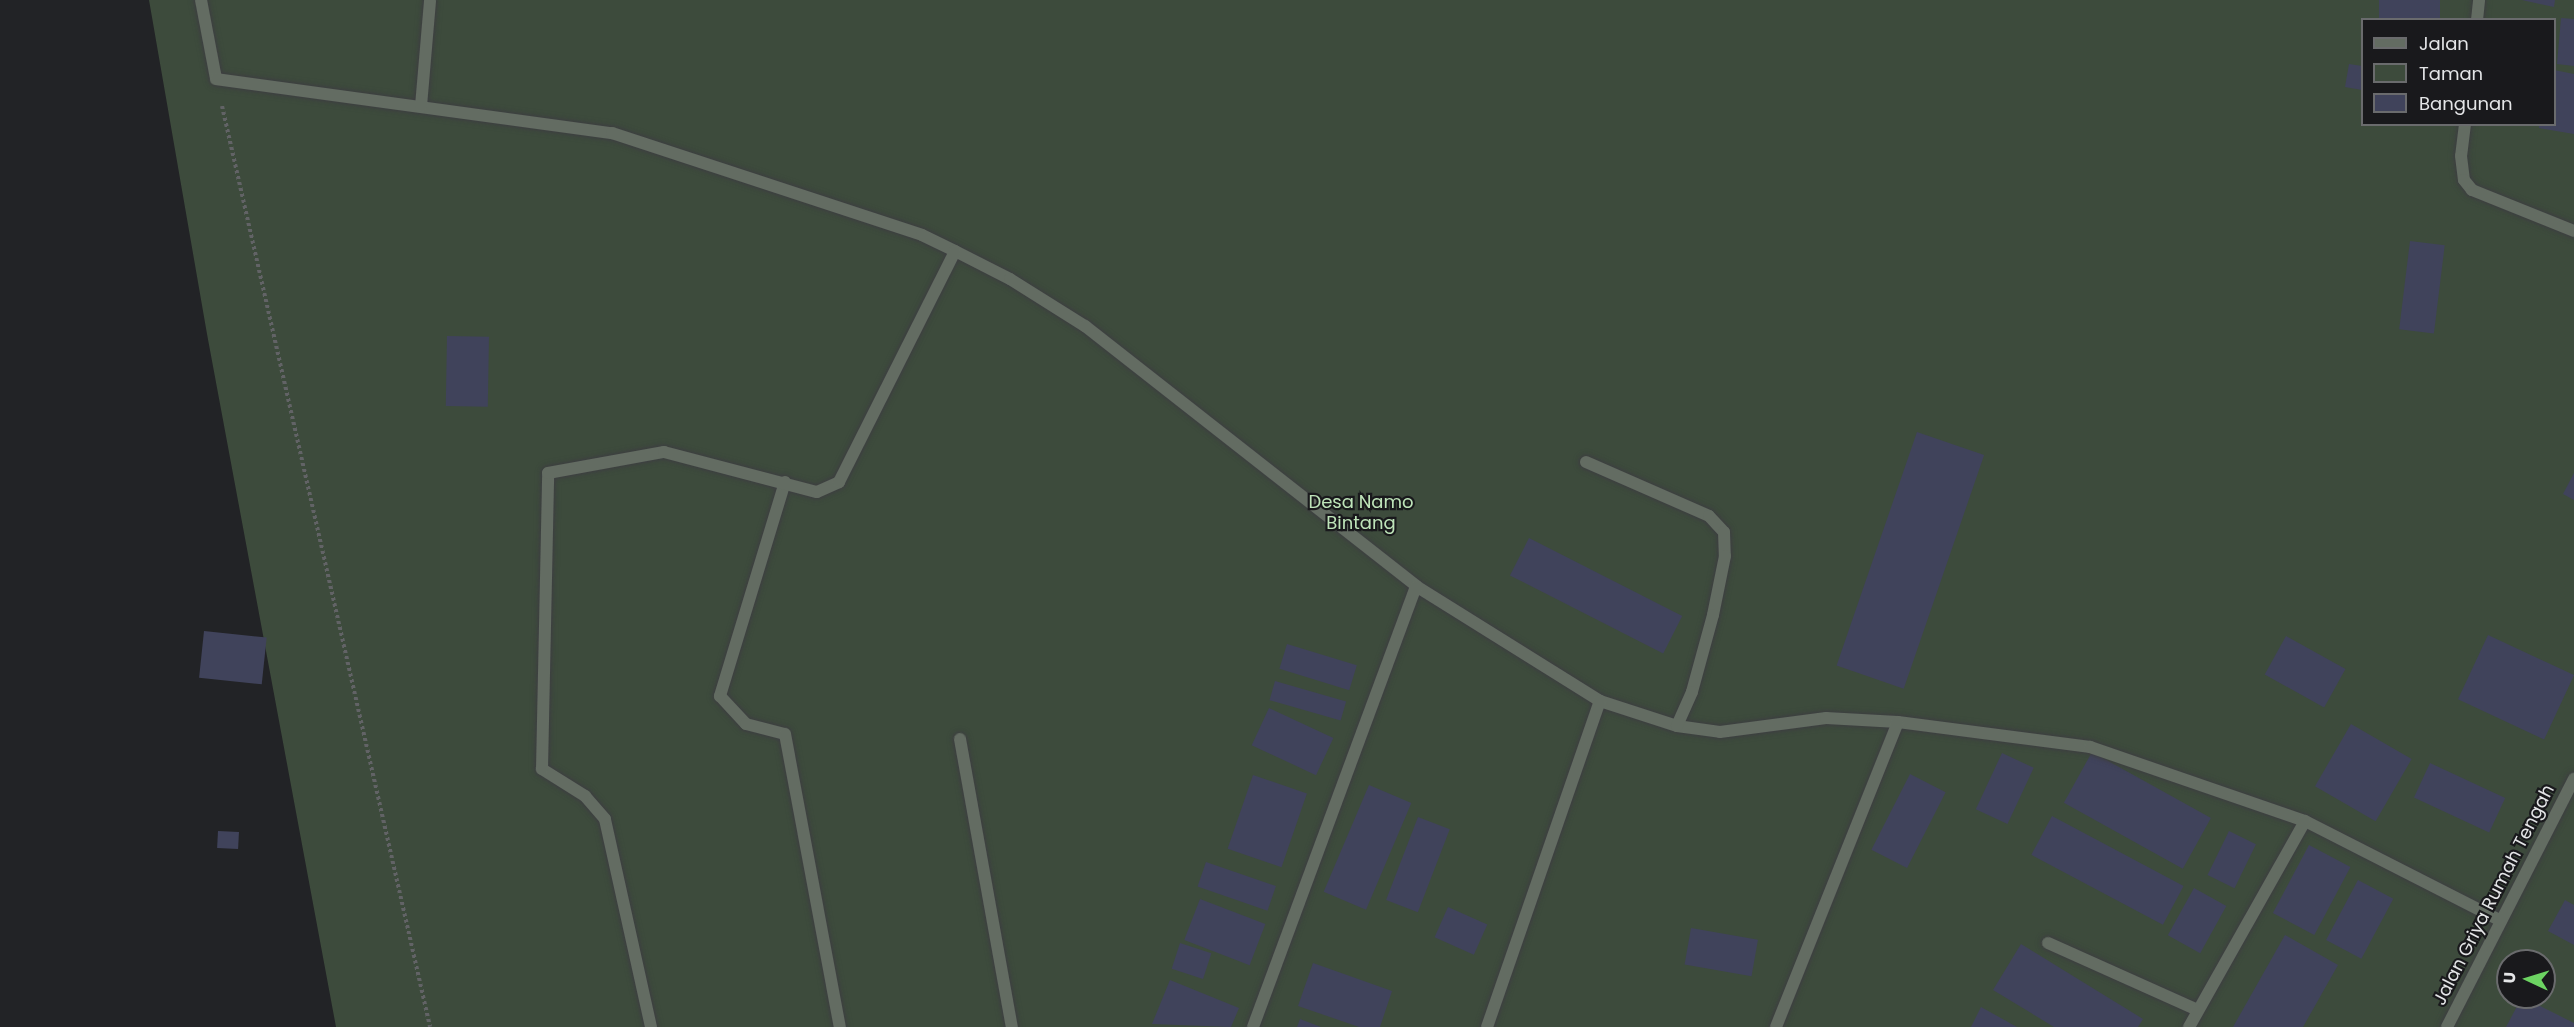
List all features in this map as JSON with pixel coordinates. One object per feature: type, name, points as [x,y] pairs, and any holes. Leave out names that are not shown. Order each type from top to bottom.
[{"type":"street","points":[[201,0],[216,79],[612,133],[922,235],[955,251],[1010,279],[1085,326],[1416,586],[1600,701],[1677,726],[1720,732],[1826,718],[1898,722],[2090,747],[2306,821],[2499,920]]},
{"type":"street","points":[[421,106],[430,0]]},
{"type":"street","points":[[2477,18],[2479,0]]},
{"type":"street","points":[[2464,126],[2461,156],[2464,180],[2472,190],[2574,231]]},
{"type":"street","points":[[651,1027],[605,819],[585,796],[542,769],[548,473],[664,452],[817,492],[839,482],[955,251]]},
{"type":"street","points":[[1586,462],[1709,516],[1724,532],[1725,556],[1713,615],[1692,692],[1677,726]]},
{"type":"street","points":[[785,482],[720,696],[746,724],[785,734],[840,1027]]},
{"type":"street","points":[[1252,1027],[1416,586]]},
{"type":"street","points":[[1487,1027],[1600,701]]},
{"type":"street","points":[[1776,1027],[1898,722]]},
{"type":"street","points":[[960,739],[1012,1027]]},
{"type":"street","name":"Jalan Griya Rumah Tengah","points":[[2447,1027],[2499,920],[2574,779]]},
{"type":"street","points":[[2188,1027],[2306,821]]},
{"type":"street","points":[[2048,943],[2198,1010]]},
{"type":"path","points":[[216,79],[430,1027]]},
{"type":"green space","name":"Desa Namo Bintang","points":[[149,0],[2574,0],[2574,1027],[336,1027],[207,334]]},
{"type":"building","points":[[2379,0],[2440,0],[2440,18],[2379,18]]},
{"type":"building","points":[[2522,0],[2555,0],[2554,7]]},
{"type":"building","points":[[2561,18],[2574,19],[2574,66],[2557,64]]},
{"type":"building","points":[[2349,64],[2361,66],[2361,90],[2345,87]]},
{"type":"building","points":[[2556,70],[2574,74],[2574,134],[2539,128],[2539,126],[2556,126]]},
{"type":"building","points":[[2410,241],[2445,245],[2434,334],[2399,329]]},
{"type":"building","points":[[447,336],[489,337],[488,407],[446,406]]},
{"type":"building","points":[[1917,432],[1984,455],[1904,689],[1837,666]]},
{"type":"building","points":[[2574,473],[2574,500],[2563,494]]},
{"type":"building","points":[[1529,538],[1682,616],[1663,654],[1510,575]]},
{"type":"building","points":[[204,631],[267,638],[262,684],[199,678]]},
{"type":"building","points":[[2488,635],[2574,675],[2544,739],[2458,699]]},
{"type":"building","points":[[2286,636],[2345,669],[2324,707],[2265,674]]},
{"type":"building","points":[[1287,644],[1357,665],[1349,690],[1279,669]]},
{"type":"building","points":[[1275,681],[1346,701],[1341,721],[1269,700]]},
{"type":"building","points":[[1269,708],[1333,738],[1316,775],[1252,745]]},
{"type":"building","points":[[2351,724],[2412,759],[2376,821],[2315,786]]},
{"type":"building","points":[[2092,752],[2211,818],[2183,869],[2064,803]]},
{"type":"building","points":[[2002,753],[2034,768],[2008,824],[1976,809]]},
{"type":"building","points":[[2430,763],[2505,798],[2489,833],[2414,797]]},
{"type":"building","points":[[1910,774],[1946,792],[1907,868],[1871,850]]},
{"type":"building","points":[[1253,775],[1307,794],[1282,867],[1228,849]]},
{"type":"building","points":[[1369,785],[1411,803],[1366,910],[1324,892]]},
{"type":"building","points":[[2052,816],[2184,886],[2163,925],[2031,855]]},
{"type":"building","points":[[1418,817],[1450,829],[1418,912],[1386,900]]},
{"type":"building","points":[[218,831],[239,832],[238,849],[217,848]]},
{"type":"building","points":[[2229,831],[2256,844],[2234,888],[2208,875]]},
{"type":"building","points":[[2309,845],[2350,867],[2314,935],[2273,913]]},
{"type":"building","points":[[1206,862],[1276,886],[1268,911],[1198,887]]},
{"type":"building","points":[[2358,880],[2393,899],[2361,959],[2326,940]]},
{"type":"building","points":[[2194,888],[2226,906],[2200,953],[2168,935]]},
{"type":"building","points":[[1200,899],[1265,924],[1250,965],[1184,940]]},
{"type":"building","points":[[2565,900],[2574,905],[2574,945],[2548,931]]},
{"type":"building","points":[[1448,907],[1487,924],[1474,955],[1435,937]]},
{"type":"building","points":[[1691,928],[1758,940],[1752,976],[1685,964]]},
{"type":"building","points":[[2285,935],[2338,965],[2303,1027],[2233,1027]]},
{"type":"building","points":[[1180,943],[1211,953],[1203,979],[1172,969]]},
{"type":"building","points":[[2021,944],[2143,1019],[2138,1027],[2054,1027],[1993,990]]},
{"type":"building","points":[[1313,963],[1392,991],[1380,1027],[1359,1027],[1298,1006]]},
{"type":"building","points":[[1170,980],[1239,1008],[1231,1027],[1152,1024]]},
{"type":"building","points":[[1981,1007],[2017,1027],[1971,1027]]},
{"type":"building","points":[[2516,1009],[2546,1009],[2574,1023],[2574,1027],[2506,1027]]},
{"type":"building","points":[[1300,1019],[1321,1027],[1297,1027]]}]
